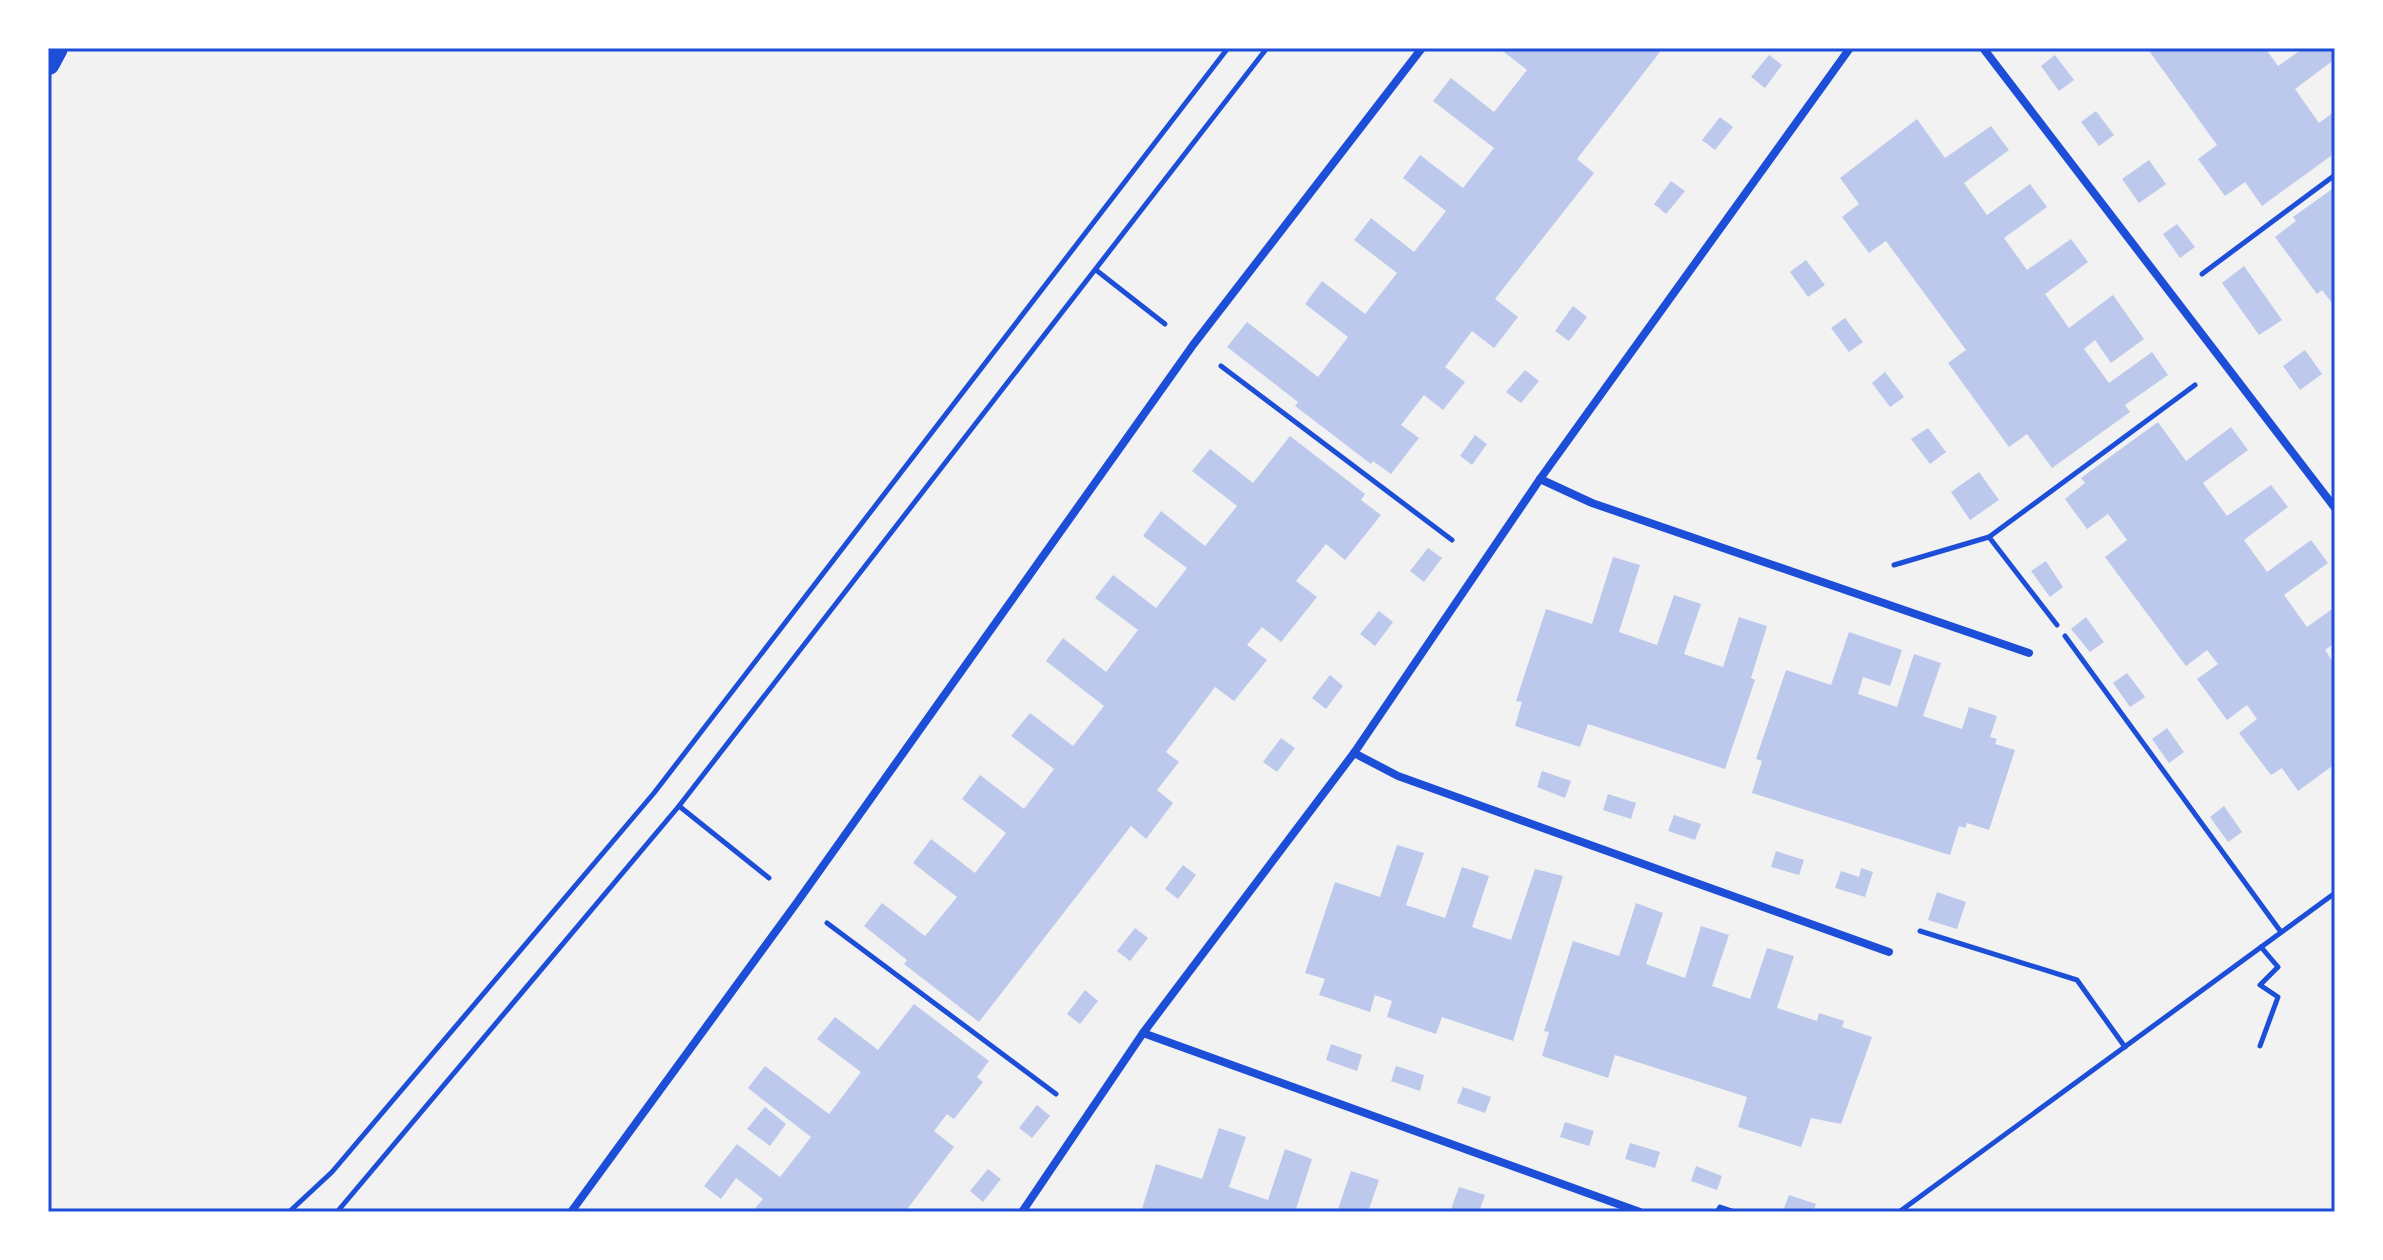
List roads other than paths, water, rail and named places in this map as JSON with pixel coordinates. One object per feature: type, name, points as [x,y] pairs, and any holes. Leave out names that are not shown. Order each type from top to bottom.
[{"type":"highway","points":[[48,63],[56,48]]},
{"type":"street","points":[[571,1212],[798,901],[1193,345],[1422,48]]},
{"type":"street","points":[[1022,1212],[1143,1033],[1354,753],[1540,479],[1850,48]]},
{"type":"street","points":[[1983,48],[2335,508]]},
{"type":"street","points":[[1540,479],[1592,503],[2029,653]]},
{"type":"street","points":[[1354,753],[1398,776],[1889,952]]},
{"type":"street","points":[[1143,1033],[1640,1212]]}]
